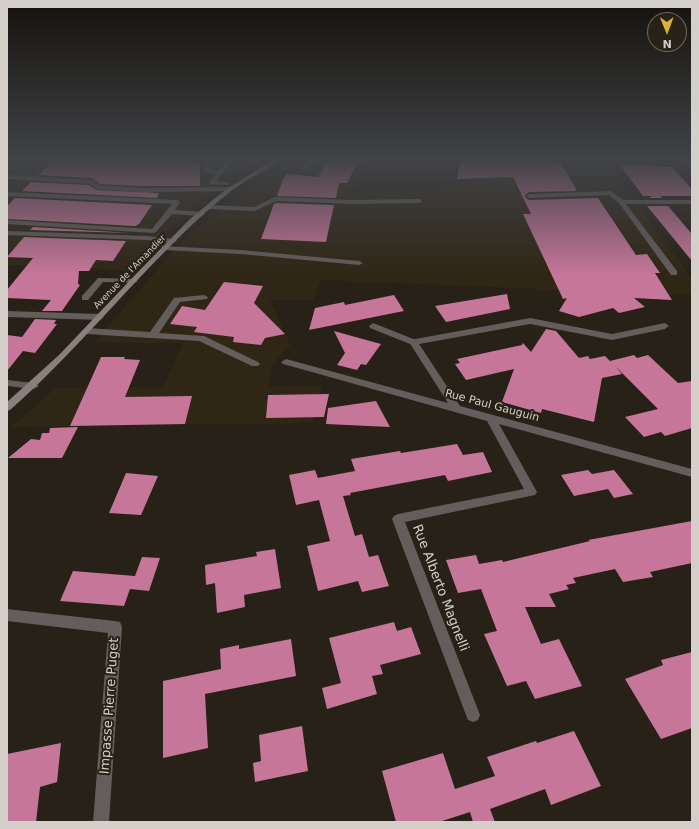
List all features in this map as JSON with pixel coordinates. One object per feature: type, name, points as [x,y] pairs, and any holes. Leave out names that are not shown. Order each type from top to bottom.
[{"type":"main road","name":"Avenue de l'Amandier","points":[[7,408],[34,386],[87,332],[165,248],[219,199]]},
{"type":"street","points":[[7,222],[154,231],[177,202],[107,199]]},
{"type":"street","points":[[209,207],[255,210],[275,199],[351,202],[419,201]]},
{"type":"street","points":[[617,199],[674,273]]},
{"type":"street","points":[[621,202],[692,202]]},
{"type":"street","points":[[170,212],[202,214]]},
{"type":"street","points":[[7,233],[147,238],[173,241]]},
{"type":"street","points":[[165,248],[241,252],[359,263]]},
{"type":"street","points":[[85,298],[101,280],[134,281]]},
{"type":"street","points":[[152,336],[177,300],[204,297]]},
{"type":"street","points":[[7,314],[100,317]]},
{"type":"street","points":[[373,326],[413,342],[530,321],[612,336],[665,326]]},
{"type":"street","points":[[87,332],[201,338],[255,364]]},
{"type":"street","points":[[413,342],[457,409]]},
{"type":"street","name":"Rue Paul Gauguin","points":[[286,362],[692,473]]},
{"type":"street","points":[[7,383],[34,386]]},
{"type":"street","name":"Rue Alberto Magnelli","points":[[473,715],[398,518],[531,492],[491,418]]},
{"type":"street","name":"Impasse Pierre Puget","points":[[7,615],[115,627],[101,822]]},
{"type":"shaded area","points":[[7,199],[207,199],[152,245],[125,271],[7,265]]},
{"type":"shaded area","points":[[234,199],[634,199],[692,279],[692,294],[682,295],[321,280],[313,300],[270,300],[291,346],[271,366],[269,386],[322,385],[313,423],[11,427],[56,388],[163,387],[183,343],[93,343],[182,241]]},
{"type":"building","points":[[14,199],[152,205],[139,224],[135,226],[7,219],[7,206]]},
{"type":"building","points":[[524,199],[529,200],[598,199],[636,255],[647,254],[660,273],[655,273],[672,300],[634,298],[645,307],[619,313],[613,308],[579,317],[559,311],[567,298],[563,299],[523,214],[531,214]]},
{"type":"building","points":[[274,204],[334,205],[326,242],[261,239]]},
{"type":"building","points":[[647,206],[668,206],[692,234],[692,261]]},
{"type":"building","points":[[33,227],[131,233],[30,230]]},
{"type":"building","points":[[24,237],[126,241],[113,261],[96,260],[89,271],[79,271],[78,284],[80,285],[62,311],[42,311],[51,300],[7,298],[7,290],[33,258],[7,257]]},
{"type":"building","points":[[224,282],[263,286],[254,303],[285,334],[265,338],[261,345],[233,342],[234,337],[194,332],[197,327],[170,324],[182,306],[205,310]]},
{"type":"building","points":[[507,294],[510,309],[446,322],[435,306]]},
{"type":"building","points":[[394,295],[404,311],[309,330],[315,308],[344,302],[345,305]]},
{"type":"building","points":[[35,319],[56,320],[54,324],[57,324],[35,353],[23,351],[7,371],[7,335],[22,337]]},
{"type":"building","points":[[546,329],[556,331],[579,358],[588,356],[590,359],[605,356],[610,361],[634,355],[637,358],[648,355],[678,383],[692,381],[692,428],[665,436],[661,432],[644,437],[625,417],[658,409],[615,366],[622,374],[602,378],[594,422],[542,409],[541,413],[502,402],[514,369],[466,380],[455,364],[460,363],[457,359],[522,345],[523,343],[531,352]]},
{"type":"building","points":[[334,331],[381,344],[366,365],[361,364],[357,370],[337,365],[345,353]]},
{"type":"building","points":[[101,357],[125,357],[124,359],[140,360],[125,397],[192,396],[185,424],[70,426]]},
{"type":"building","points":[[329,394],[324,417],[266,418],[268,395]]},
{"type":"building","points":[[376,401],[390,427],[326,424],[328,408]]},
{"type":"building","points":[[78,427],[62,458],[8,458],[31,439],[40,440],[42,433],[49,433],[50,428]]},
{"type":"building","points":[[457,444],[463,455],[483,452],[492,472],[448,481],[445,475],[350,493],[351,495],[343,496],[355,536],[362,534],[369,557],[378,555],[389,586],[362,592],[358,581],[318,591],[307,546],[330,541],[319,500],[296,505],[289,475],[315,470],[318,478],[355,471],[351,459]]},
{"type":"building","points":[[588,470],[592,474],[614,470],[633,494],[614,498],[608,489],[574,496],[561,475]]},
{"type":"building","points":[[126,473],[158,476],[141,515],[109,513]]},
{"type":"building","points":[[692,521],[692,563],[650,572],[653,577],[623,582],[615,569],[573,578],[576,583],[566,585],[569,589],[549,594],[556,607],[525,607],[541,644],[559,639],[582,686],[535,699],[526,681],[507,686],[484,634],[497,631],[481,589],[458,593],[446,560],[476,555],[479,564],[502,560],[503,562],[590,541],[588,540]]},
{"type":"building","points":[[275,549],[281,588],[244,595],[245,607],[217,613],[215,583],[206,585],[205,565],[257,556],[256,552]]},
{"type":"building","points":[[142,557],[160,558],[149,591],[130,589],[124,606],[60,601],[73,571],[135,576]]},
{"type":"building","points":[[394,622],[397,631],[411,627],[421,654],[380,665],[383,674],[372,676],[377,694],[327,709],[322,688],[341,683],[329,638]]},
{"type":"building","points":[[291,639],[296,676],[205,694],[208,748],[163,758],[163,681],[221,669],[220,649],[239,645],[239,649]]},
{"type":"building","points":[[692,652],[692,728],[661,739],[625,679],[663,665],[661,660]]},
{"type":"building","points":[[302,726],[308,771],[255,782],[253,763],[261,761],[259,735]]},
{"type":"building","points":[[574,731],[601,786],[551,805],[545,789],[490,809],[495,822],[473,822],[470,812],[439,822],[396,822],[382,771],[443,753],[455,789],[495,776],[487,757],[536,741],[537,743]]},
{"type":"building","points":[[61,743],[57,782],[40,787],[36,822],[7,822],[7,754]]}]
